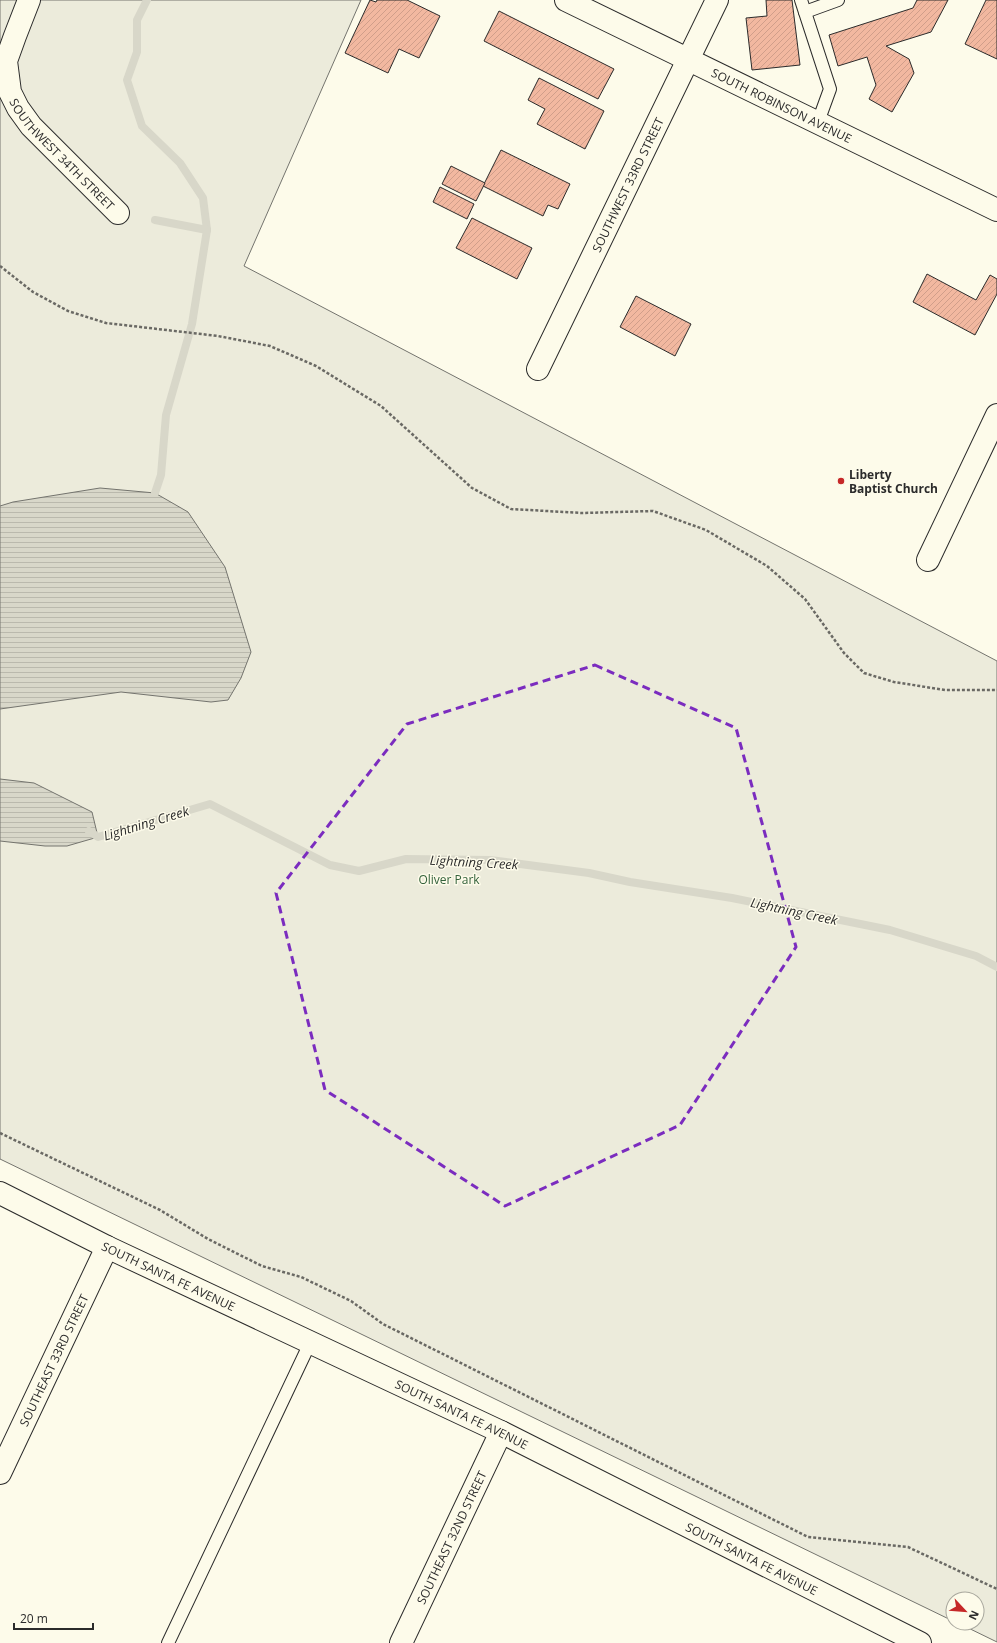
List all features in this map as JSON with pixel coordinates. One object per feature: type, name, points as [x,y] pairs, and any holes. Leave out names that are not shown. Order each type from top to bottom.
[{"type":"street","name":"SOUTHWEST 34TH STREET","points":[[29,0],[6,61],[10,92],[18,108],[31,126],[118,213]]},
{"type":"street","name":"SOUTH ROBINSON AVENUE","points":[[566,0],[997,210]]},
{"type":"street","name":"SOUTHWEST 33RD STREET","points":[[538,369],[718,0]]},
{"type":"street","points":[[928,560],[997,415]]},
{"type":"street","name":"SOUTH SANTA FE AVENUE","points":[[0,1193],[107,1247],[501,1432],[886,1636],[920,1643]]},
{"type":"street","name":"SOUTHEAST 33RD STREET","points":[[0,1472],[107,1247]]},
{"type":"street","name":"SOUTHEAST 32ND STREET","points":[[401,1643],[501,1432]]},
{"type":"lane","points":[[801,0],[830,89],[818,122]]},
{"type":"lane","points":[[805,12],[838,0]]},
{"type":"lane","points":[[168,1643],[310,1343]]},
{"type":"path","points":[[0,266],[33,292],[68,311],[106,323],[138,328],[172,330],[218,336],[270,346],[316,366],[381,406],[472,488],[511,509],[582,513],[653,511],[706,530],[767,566],[805,600],[844,653],[864,673],[894,682],[945,690],[997,690]]},
{"type":"path","points":[[0,1133],[160,1210],[208,1239],[262,1266],[301,1278],[351,1301],[383,1324],[808,1537],[908,1547],[997,1589]]},
{"type":"highlighted area","points":[[595,665],[736,728],[796,947],[680,1125],[505,1206],[325,1090],[276,893],[407,724]]},
{"type":"green space","name":"Oliver Park","points":[[0,0],[361,0],[244,266],[997,661],[997,1642],[974,1631],[985,1631],[985,1591],[945,1591],[945,1617],[0,1159]]},
{"type":"shaded area","points":[[100,488],[155,493],[188,512],[225,567],[251,652],[241,678],[228,700],[211,702],[121,692],[0,709],[0,506],[13,502]]},
{"type":"shaded area","points":[[0,779],[34,783],[92,812],[98,837],[67,846],[45,846],[0,841]]},
{"type":"building","points":[[370,0],[376,2],[377,0],[407,0],[440,16],[419,58],[399,49],[388,73],[345,53]]},
{"type":"building","points":[[766,0],[792,0],[800,65],[752,70],[746,18],[767,16]]},
{"type":"building","points":[[917,0],[948,0],[931,32],[886,46],[909,59],[914,73],[892,112],[869,99],[876,85],[867,57],[838,66],[829,35],[913,8]]},
{"type":"building","points":[[986,0],[997,0],[997,59],[965,44]]},
{"type":"building","points":[[499,11],[614,69],[598,99],[484,41]]},
{"type":"building","points":[[539,78],[604,111],[585,149],[537,124],[545,109],[528,100]]},
{"type":"building","points":[[501,150],[570,184],[558,209],[548,205],[543,216],[483,186]]},
{"type":"building","points":[[451,166],[485,183],[476,201],[442,184]]},
{"type":"building","points":[[440,187],[474,204],[467,219],[433,202]]},
{"type":"building","points":[[472,218],[532,248],[517,279],[456,248]]},
{"type":"building","points":[[927,274],[976,300],[990,275],[997,279],[997,294],[975,335],[913,302]]},
{"type":"building","points":[[636,296],[691,324],[675,356],[620,327]]},
{"type":"waterway","points":[[147,0],[137,20],[137,52],[127,80],[142,126],[180,163],[203,198],[207,230],[192,324],[166,415],[161,475],[155,493]]},
{"type":"waterway","points":[[155,220],[207,230]]},
{"type":"waterway","name":"Lightning Creek","points":[[89,831],[98,837],[210,804],[330,865],[359,871],[406,859],[490,860],[589,873],[630,882],[732,898],[890,930],[976,956],[997,967]]},
{"type":"place","name":"Liberty Baptist Church","points":[[841,481]]}]
